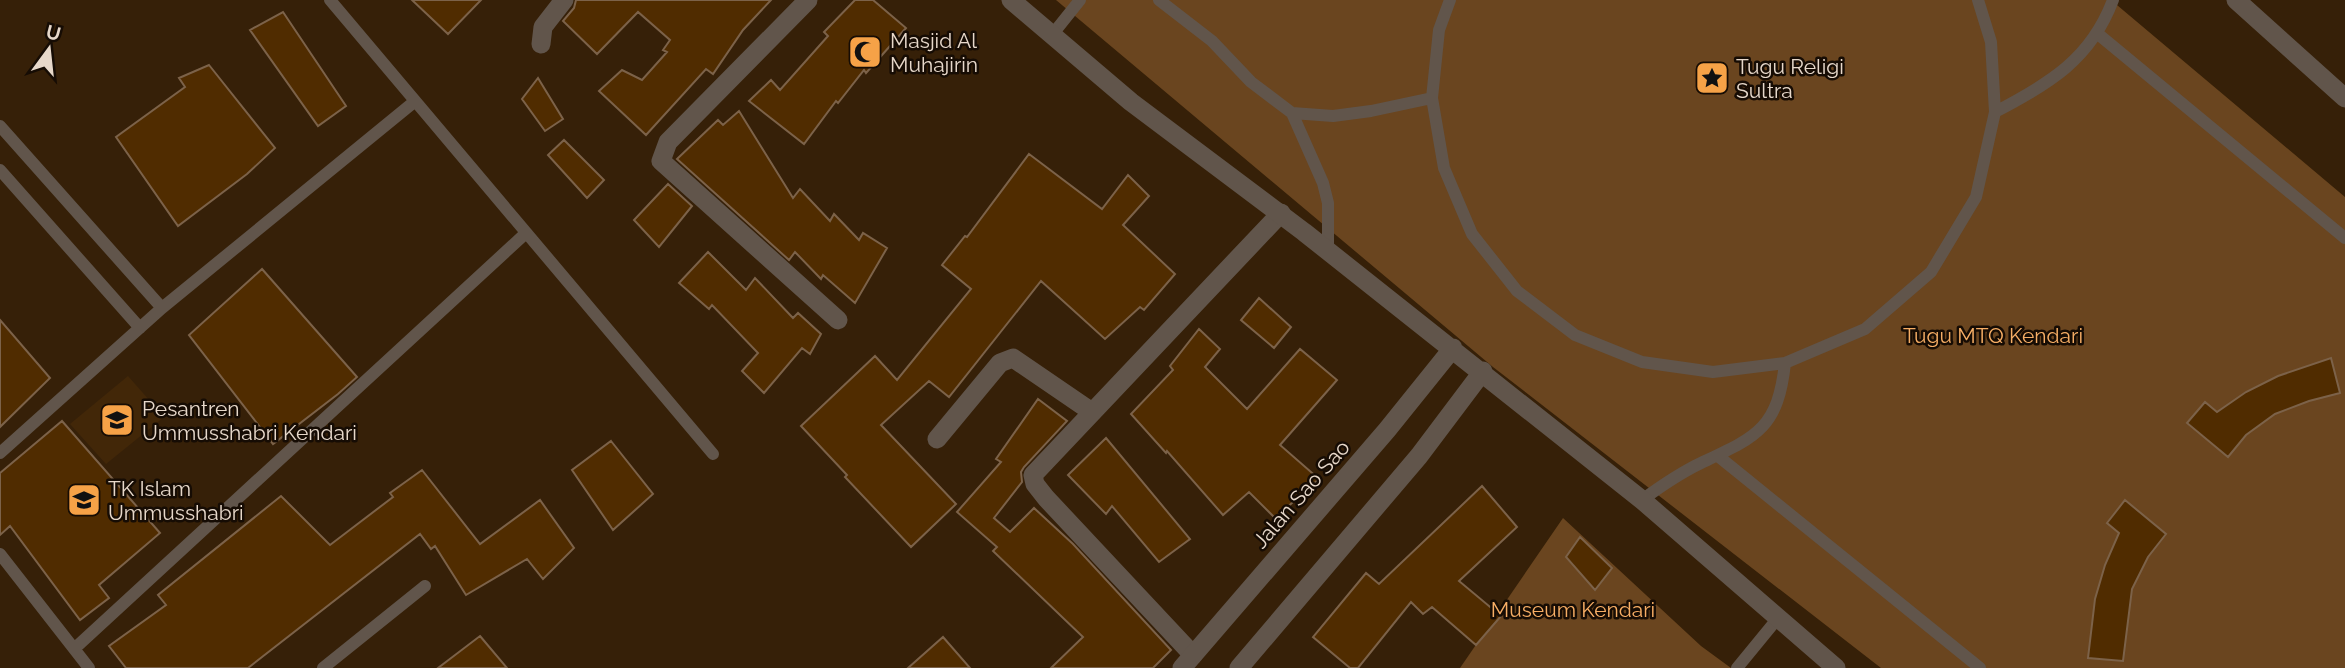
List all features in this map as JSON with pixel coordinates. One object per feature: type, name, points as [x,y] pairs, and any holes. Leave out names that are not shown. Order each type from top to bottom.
[{"type":"street","points":[[541,44],[543,27],[564,0]]},
{"type":"street","points":[[808,0],[668,142],[661,161],[838,320]]},
{"type":"street","points":[[1011,0],[1131,102],[1281,213],[1483,371],[1642,500],[1836,668]]},
{"type":"street","points":[[2236,0],[2345,98]]},
{"type":"street","points":[[1187,661],[1035,484],[1033,478],[1281,213]]},
{"type":"street","name":"Jalan Sao Sao","points":[[1187,661],[1387,429],[1452,348]]},
{"type":"street","points":[[937,439],[1000,363],[1013,358],[1092,412]]},
{"type":"street","points":[[1239,668],[1419,456],[1483,371]]},
{"type":"lane","points":[[330,0],[713,454]]},
{"type":"lane","points":[[1052,34],[1080,0]]},
{"type":"lane","points":[[1159,0],[1212,41],[1251,82],[1292,113],[1323,183],[1328,203],[1328,251]]},
{"type":"lane","points":[[1450,0],[1439,30],[1432,98],[1444,169],[1472,234],[1517,291],[1575,334],[1642,362],[1713,372],[1784,363],[1865,329],[1931,272],[1976,197],[1995,112],[1991,42],[1978,0]]},
{"type":"lane","points":[[1995,112],[2037,90],[2079,57],[2098,34],[2113,0]]},
{"type":"lane","points":[[2098,34],[2345,238]]},
{"type":"lane","points":[[1292,113],[1333,116],[1432,98]]},
{"type":"lane","points":[[0,453],[162,308],[414,102]]},
{"type":"lane","points":[[0,126],[162,308]]},
{"type":"lane","points":[[0,170],[140,328]]},
{"type":"lane","points":[[74,649],[526,233]]},
{"type":"lane","points":[[1642,500],[1669,480],[1738,447],[1767,422],[1777,404],[1784,363]]},
{"type":"lane","points":[[1718,456],[1980,668]]},
{"type":"lane","points":[[0,554],[89,668]]},
{"type":"lane","points":[[323,668],[425,586]]},
{"type":"lane","points":[[1737,668],[1778,618]]},
{"type":"shaded area","name":"Pesantren Ummusshabri Kendari","points":[[128,376],[164,417],[106,464],[70,424]]},
{"type":"green space","name":"Tugu MTQ Kendari","points":[[1056,0],[2111,0],[2345,197],[2345,668],[1881,668],[1493,367]]},
{"type":"green space","name":"Museum Kendari","points":[[1563,518],[1701,646],[1731,668],[1460,668]]},
{"type":"building","points":[[412,0],[481,0],[448,34]]},
{"type":"building","points":[[576,0],[771,0],[743,30],[713,74],[706,69],[646,135],[599,91],[622,70],[642,80],[667,52],[663,50],[670,40],[638,12],[597,54],[563,21],[574,8]]},
{"type":"building","points":[[855,0],[873,0],[906,28],[866,73],[864,70],[838,103],[836,101],[804,144],[749,101],[771,80],[780,90],[828,36],[824,32]]},
{"type":"building","points":[[283,12],[346,106],[318,126],[250,30]]},
{"type":"building","points":[[209,65],[275,148],[247,174],[178,226],[116,137],[185,87],[179,78]]},
{"type":"building","points":[[538,78],[563,119],[545,131],[522,99]]},
{"type":"building","points":[[739,111],[793,198],[800,189],[830,221],[834,214],[859,240],[863,233],[887,248],[855,303],[823,275],[821,279],[795,252],[789,260],[677,159],[718,120],[723,125]]},
{"type":"building","points":[[564,140],[604,180],[587,198],[548,155]]},
{"type":"building","points":[[1029,154],[1102,209],[1128,175],[1149,196],[1123,225],[1175,274],[1144,310],[1140,307],[1105,339],[1041,281],[949,397],[929,381],[881,425],[956,504],[911,547],[801,426],[875,356],[897,380],[971,289],[942,265],[965,236],[967,237]]},
{"type":"building","points":[[668,184],[692,206],[659,247],[634,220]]},
{"type":"building","points":[[708,252],[746,290],[755,278],[793,318],[798,313],[821,334],[810,354],[802,348],[764,393],[742,371],[758,353],[712,305],[709,309],[679,283]]},
{"type":"building","points":[[262,269],[357,377],[273,444],[189,335]]},
{"type":"building","points":[[1259,298],[1291,327],[1274,348],[1241,320]]},
{"type":"building","points":[[0,320],[50,378],[0,427]]},
{"type":"building","points":[[1199,329],[1220,349],[1205,367],[1247,409],[1300,349],[1337,380],[1280,445],[1319,479],[1275,518],[1249,492],[1223,515],[1131,414],[1173,370],[1170,366]]},
{"type":"building","points":[[2331,358],[2340,393],[2275,414],[2246,435],[2228,457],[2187,423],[2205,402],[2217,412],[2246,392],[2278,376]]},
{"type":"building","points":[[1038,399],[1067,421],[1024,467],[1021,472],[1022,482],[994,518],[1010,532],[1034,508],[1073,544],[1171,650],[1153,668],[1051,668],[1083,637],[993,551],[997,547],[957,512],[1001,462],[996,459]]},
{"type":"building","name":"TK Islam Ummusshabri","points":[[62,421],[160,533],[99,585],[109,598],[80,620],[10,526],[0,535],[0,473]]},
{"type":"building","points":[[1106,438],[1190,539],[1159,562],[1112,506],[1106,514],[1068,475]]},
{"type":"building","points":[[611,441],[653,494],[613,530],[572,470]]},
{"type":"building","points":[[422,470],[480,544],[540,500],[574,548],[543,579],[527,559],[466,595],[435,546],[431,549],[420,534],[248,668],[126,668],[109,646],[166,605],[158,595],[281,496],[330,545],[393,497],[390,493]]},
{"type":"building","points":[[1482,486],[1517,527],[1459,581],[1501,616],[1476,645],[1432,607],[1423,614],[1411,602],[1358,668],[1350,668],[1313,637],[1366,573],[1379,584]]},
{"type":"building","points":[[2125,500],[2166,534],[2148,557],[2132,589],[2123,661],[2088,658],[2095,599],[2105,565],[2119,533],[2107,523]]},
{"type":"building","points":[[1580,537],[1612,568],[1595,590],[1566,557]]},
{"type":"building","points":[[480,636],[507,668],[438,668]]},
{"type":"building","points":[[943,637],[970,668],[908,668]]},
{"type":"place","name":"Masjid Al Muhajirin","points":[[865,52]]},
{"type":"place","name":"Tugu Religi Sultra","points":[[1712,78]]},
{"type":"place","name":"Pesantren Ummusshabri Kendari","points":[[117,420]]},
{"type":"place","name":"TK Islam Ummusshabri","points":[[84,500]]}]
